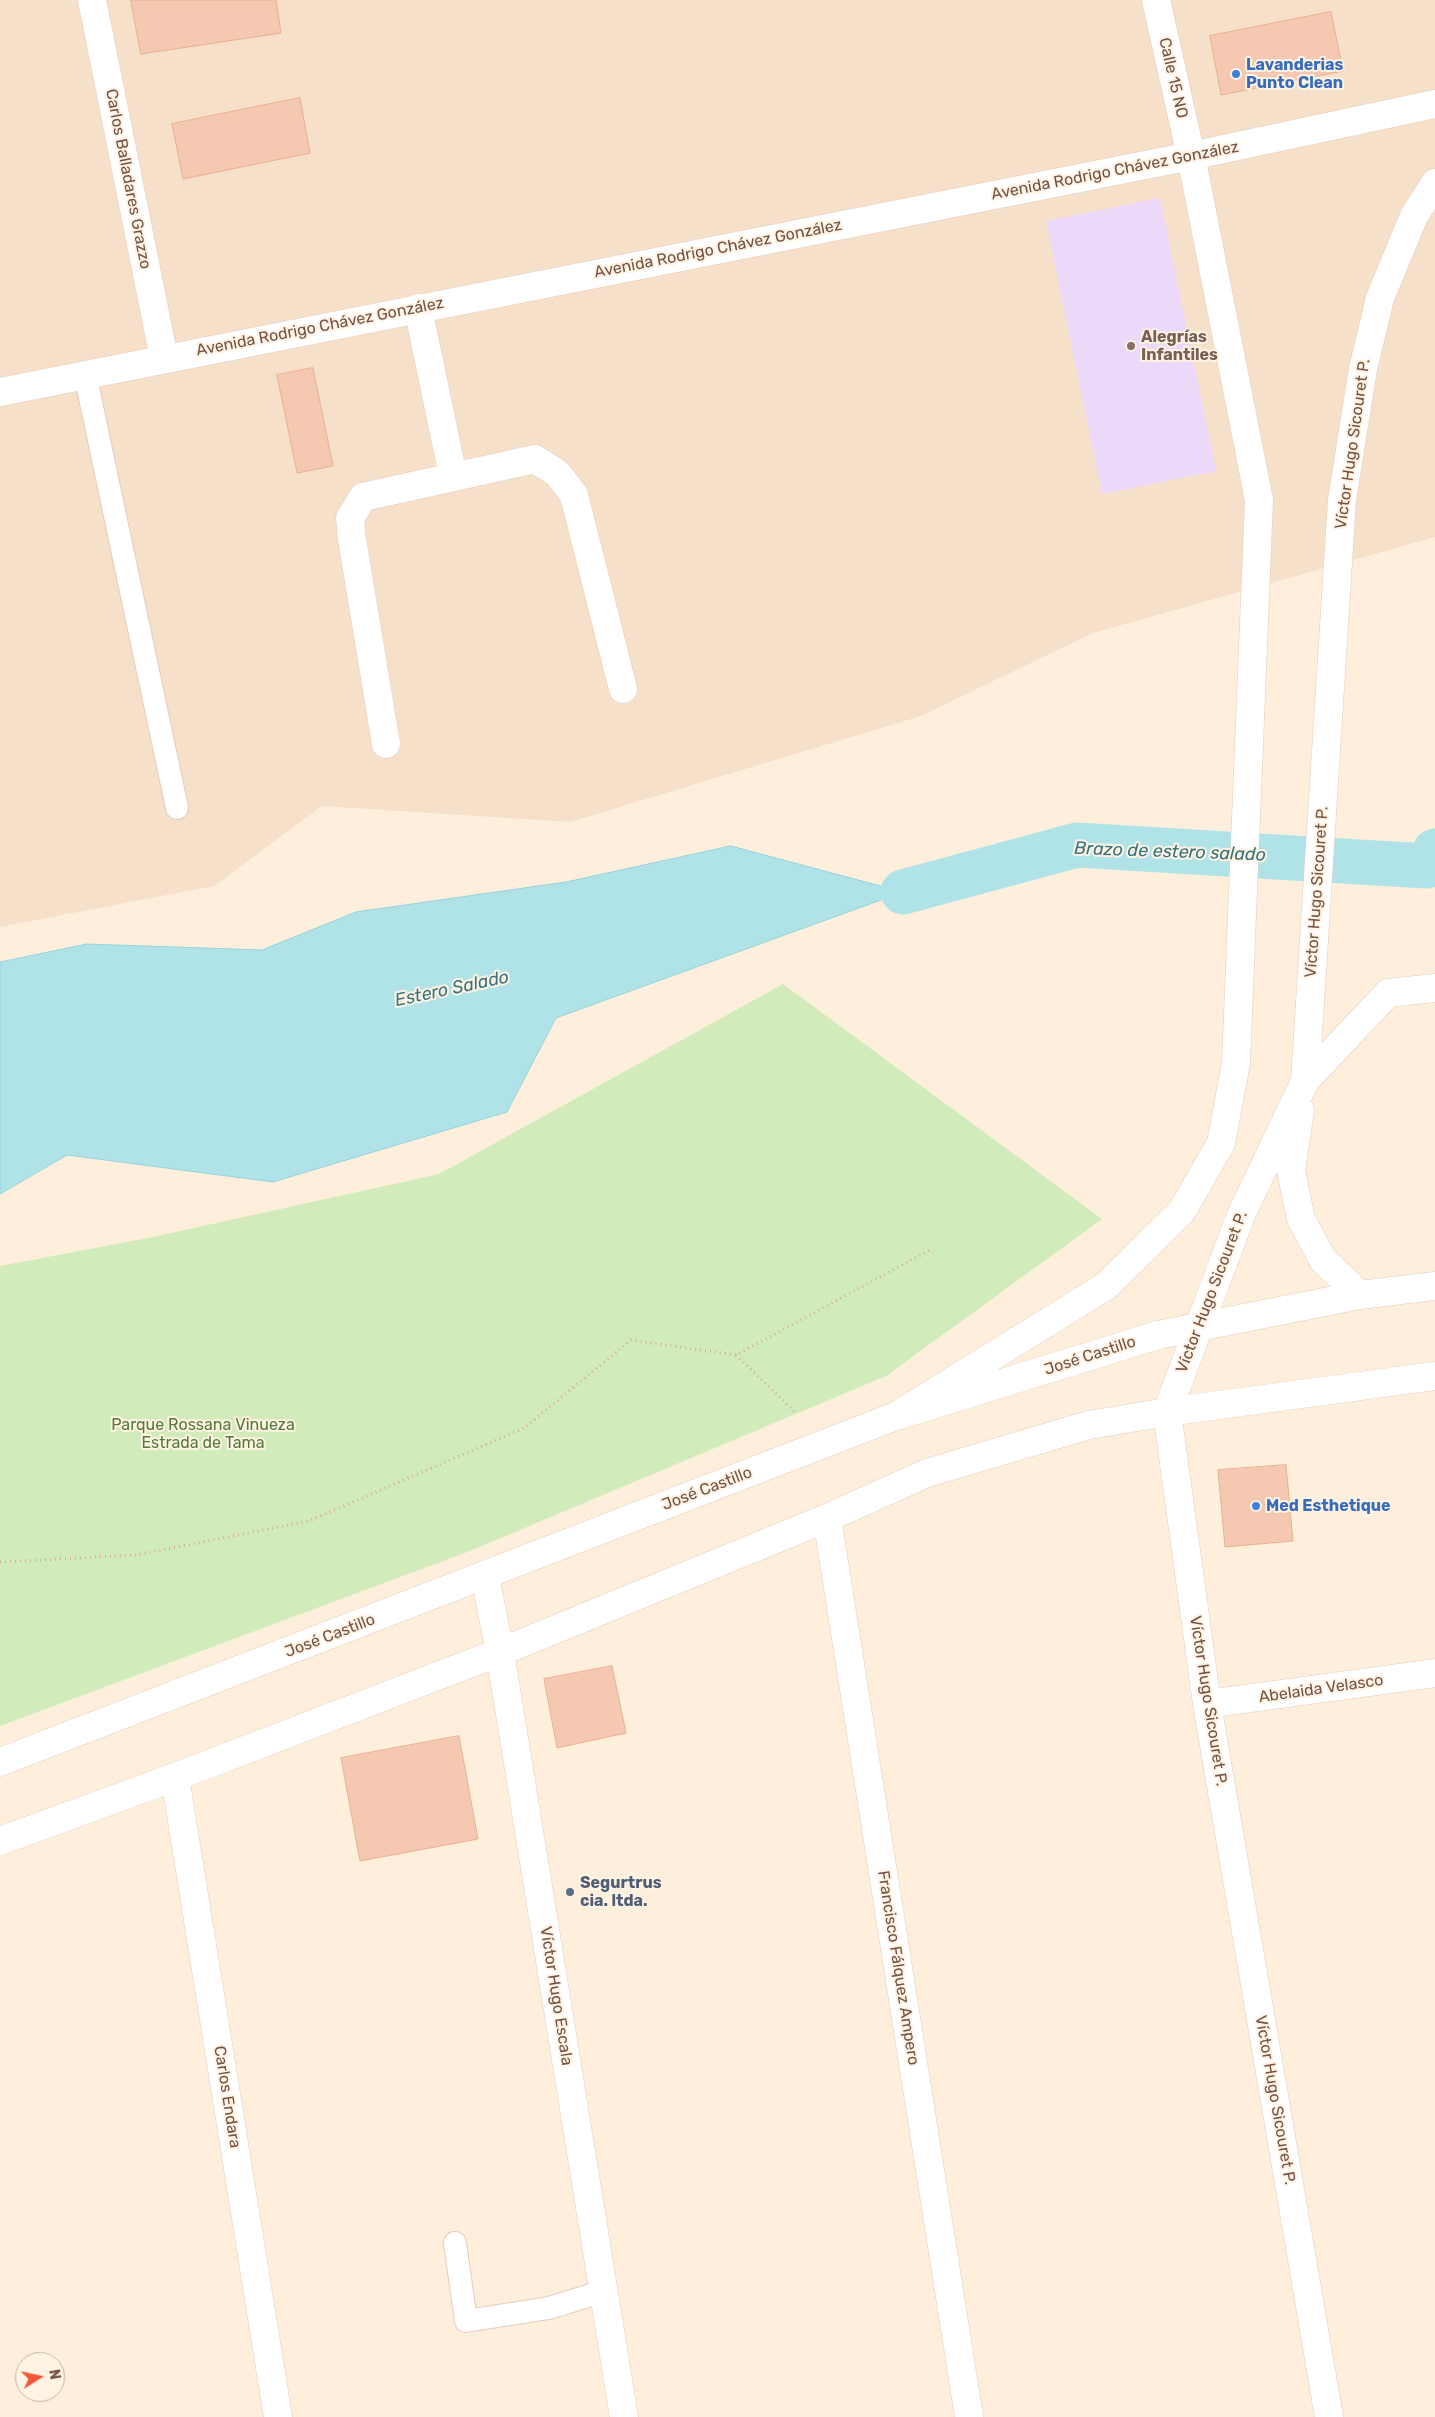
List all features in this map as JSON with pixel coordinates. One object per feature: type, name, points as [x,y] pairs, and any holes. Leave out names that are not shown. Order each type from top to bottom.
[{"type":"street","name":"Carlos Balladares Grazzo","points":[[92,0],[164,358]]},
{"type":"street","name":"Calle 15 NO","points":[[1156,0],[1191,156]]},
{"type":"street","name":"Avenida Rodrigo Chávez González","points":[[0,392],[1191,156],[1435,104]]},
{"type":"street","points":[[896,1416],[1106,1286],[1182,1211],[1221,1143],[1236,1063],[1259,500],[1191,156]]},
{"type":"street","name":"Víctor Hugo Sicouret P.","points":[[1329,2417],[1207,1704],[1167,1412],[1241,1215],[1305,1081],[1342,500],[1363,369],[1380,298],[1414,216],[1435,183]]},
{"type":"street","points":[[418,308],[453,476]]},
{"type":"street","points":[[386,744],[350,518],[363,497],[453,476],[535,459],[558,474],[574,495],[622,689]]},
{"type":"street","points":[[1360,1295],[1323,1260],[1301,1219],[1291,1171],[1305,1081],[1388,993],[1435,988]]},
{"type":"street","name":"José Castillo","points":[[0,1762],[896,1416],[1158,1335],[1360,1295],[1435,1286]]},
{"type":"street","points":[[0,1841],[176,1777],[500,1652],[827,1518],[927,1473],[1089,1425],[1167,1412],[1435,1376]]},
{"type":"street","name":"Francisco Fálquez Ampero","points":[[827,1518],[969,2417]]},
{"type":"street","name":"Víctor Hugo Escala","points":[[485,1576],[500,1652],[624,2417]]},
{"type":"street","name":"Abelaida Velasco","points":[[1207,1704],[1435,1673]]},
{"type":"street","name":"Carlos Endara","points":[[176,1777],[278,2417]]},
{"type":"lane","points":[[85,374],[177,808]]},
{"type":"lane","points":[[455,2243],[466,2321],[549,2308],[604,2292]]},
{"type":"path","points":[[736,1355],[930,1250]]},
{"type":"path","points":[[0,1562],[136,1555],[309,1521],[524,1428],[631,1340],[736,1355],[826,1443]]},
{"type":"shaded area","points":[[0,0],[1435,0],[1435,537],[1093,633],[921,716],[570,822],[322,806],[214,886],[0,927]]},
{"type":"shaded area","name":"Alegrías Infantiles","points":[[1160,198],[1216,471],[1102,494],[1046,221]]},
{"type":"green space","name":"Parque Rossana Vinueza Estrada de Tama","points":[[783,984],[1102,1219],[886,1376],[470,1551],[0,1726],[0,1266],[153,1237],[439,1174]]},
{"type":"water","name":"Estero Salado","points":[[731,846],[903,892],[556,1018],[507,1112],[273,1182],[67,1155],[0,1194],[0,962],[87,944],[262,950],[356,912],[566,882]]},
{"type":"building","points":[[131,0],[276,0],[281,33],[141,54]]},
{"type":"building","points":[[1331,12],[1343,71],[1221,95],[1210,36]]},
{"type":"building","points":[[300,98],[310,153],[183,179],[172,124]]},
{"type":"building","points":[[313,368],[333,466],[297,473],[277,375]]},
{"type":"building","name":"Med Esthetique","points":[[1286,1465],[1293,1541],[1225,1547],[1218,1470]]},
{"type":"building","points":[[612,1666],[626,1733],[557,1748],[544,1679]]},
{"type":"building","points":[[459,1736],[478,1839],[360,1861],[341,1758]]},
{"type":"waterway","name":"Brazo de estero salado","points":[[903,892],[1077,845],[1426,866],[1435,851]]},
{"type":"place","name":"Lavanderias Punto Clean","points":[[1236,74]]},
{"type":"place","name":"Alegrías Infantiles","points":[[1131,346]]},
{"type":"place","name":"Med Esthetique","points":[[1256,1506]]},
{"type":"place","name":"Segurtrus cia. ltda.","points":[[570,1892]]}]
